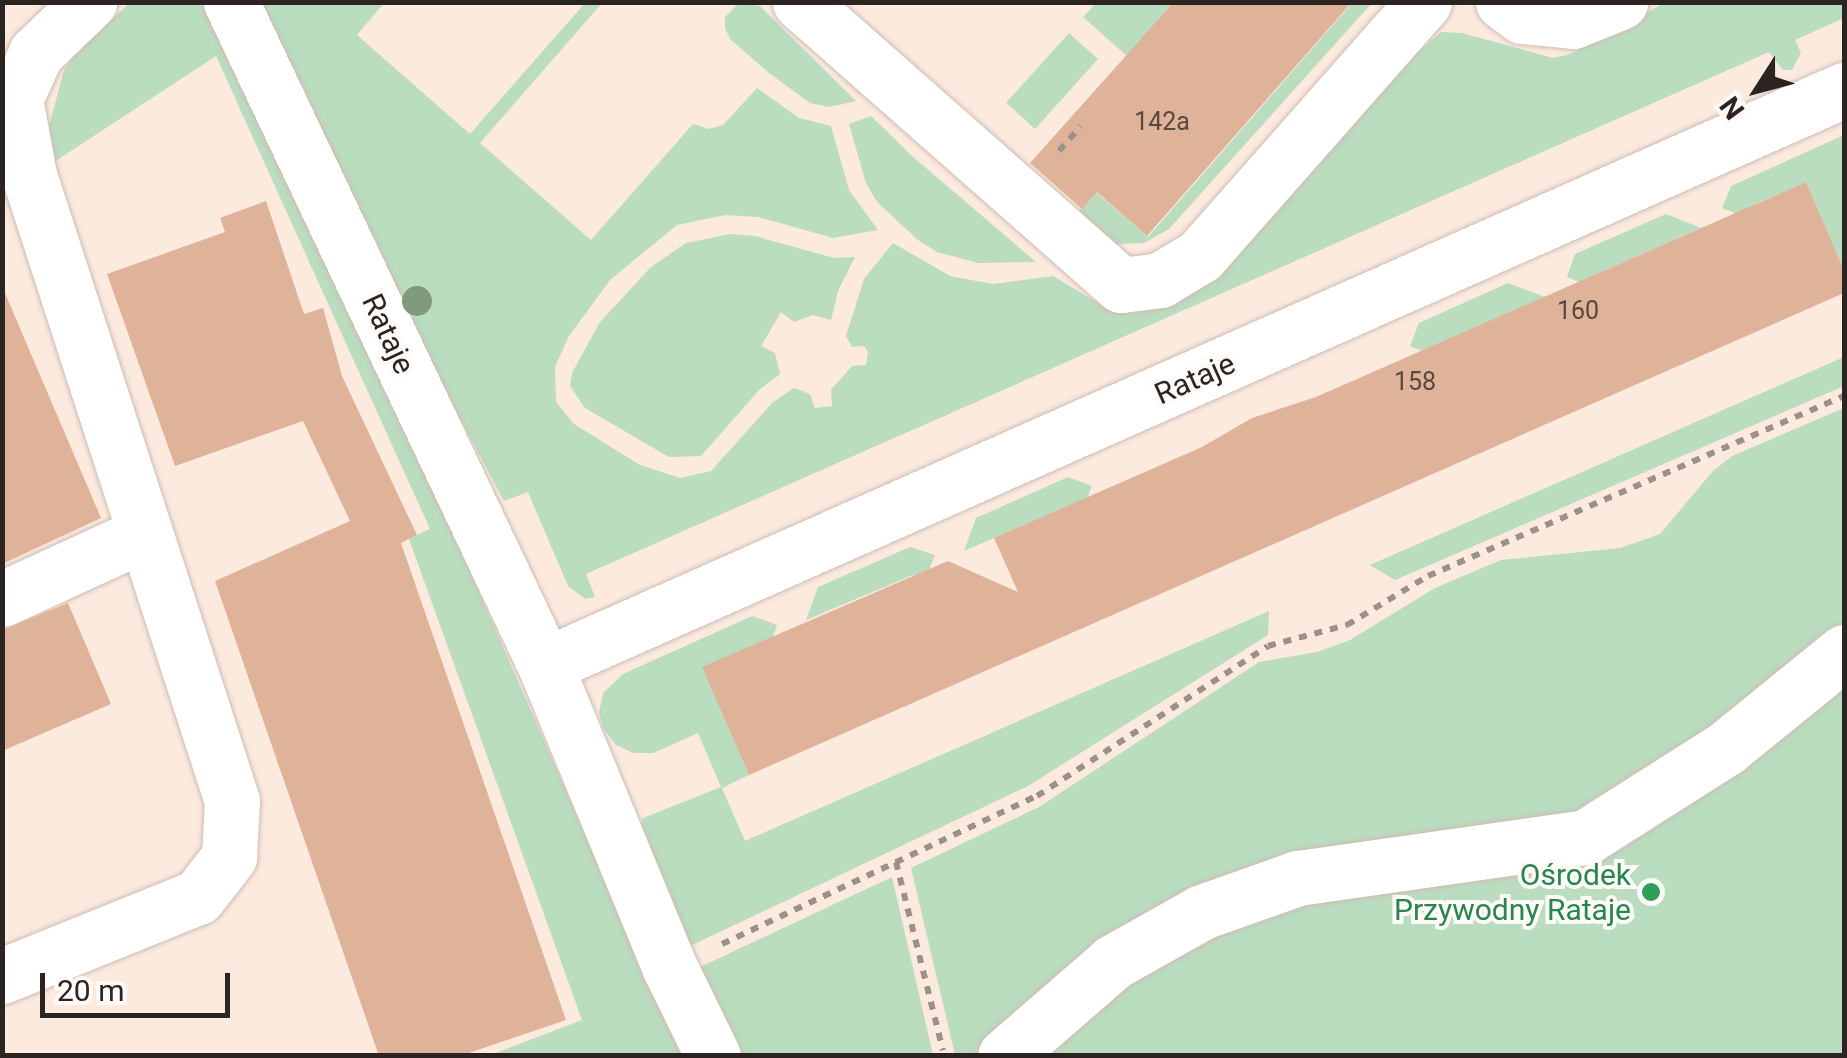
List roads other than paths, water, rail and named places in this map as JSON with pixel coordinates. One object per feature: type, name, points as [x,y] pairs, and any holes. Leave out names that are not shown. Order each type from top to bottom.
[{"type":"street","points":[[2,976],[198,898],[229,857],[232,801],[29,174],[15,99],[36,53],[89,2]]},
{"type":"street","name":"Rataje","points":[[231,2],[545,665],[670,968],[713,1056]]},
{"type":"street","points":[[800,2],[1121,285],[1160,280],[1200,256],[1424,2]]},
{"type":"street","points":[[1503,2],[1522,16],[1573,20],[1620,2]]},
{"type":"street","name":"Rataje","points":[[545,665],[1844,90]]},
{"type":"street","points":[[2,599],[144,534]]},
{"type":"street","points":[[1005,1056],[1113,962],[1202,912],[1298,878],[1586,837],[1726,748],[1844,652]]},
{"type":"place","name":"Ośrodek Przywodny Rataje","points":[[1651,892]]}]
